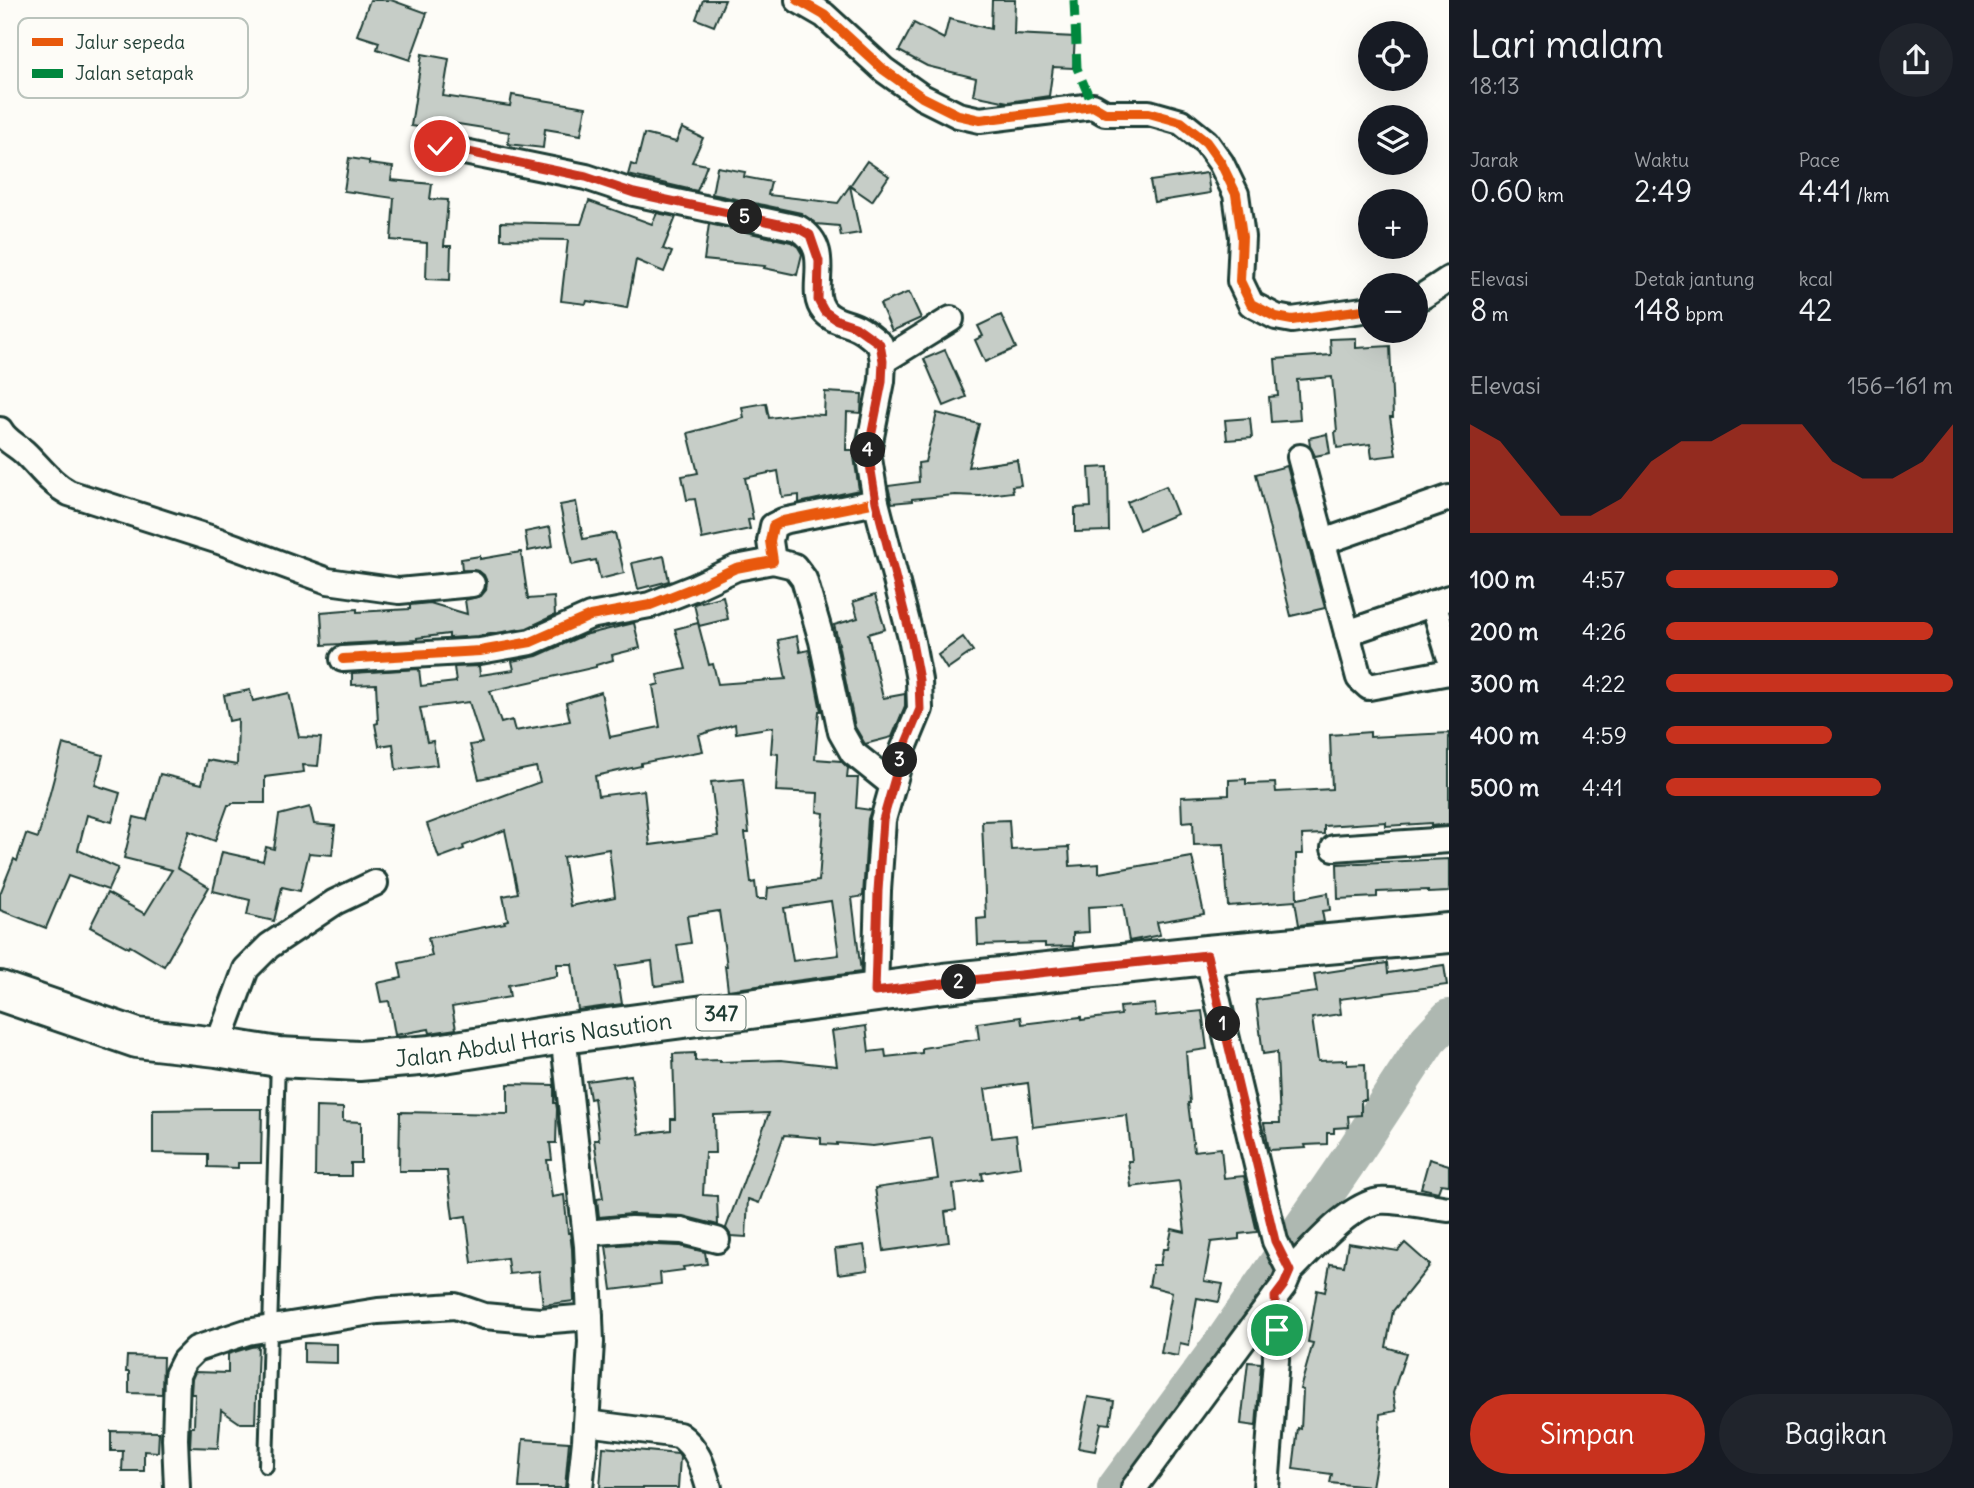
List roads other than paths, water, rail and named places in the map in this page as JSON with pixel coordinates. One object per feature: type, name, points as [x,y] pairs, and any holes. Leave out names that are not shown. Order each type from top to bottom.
[{"type":"main road","name":"Jalan Abdul Haris Nasution","points":[[0,991],[137,1038],[217,1046],[278,1057],[371,1060],[431,1055],[563,1034],[958,982],[1207,955],[1449,933]]},
{"type":"street","points":[[798,0],[824,15],[893,77],[922,97],[958,115],[980,120],[1093,106],[1105,113],[1149,113],[1181,122],[1206,142],[1221,163],[1236,194],[1241,237],[1240,281],[1251,304],[1276,317],[1292,320],[1358,311]]},
{"type":"street","points":[[440,146],[586,177],[634,193],[798,228],[810,235],[814,243],[819,261],[818,300],[824,311],[837,320],[855,326],[880,344],[883,361],[882,382],[868,452],[876,502],[912,642],[919,680],[920,709],[903,750],[883,820],[875,992]]},
{"type":"street","points":[[1428,293],[1449,279]]},
{"type":"street","points":[[883,361],[951,319]]},
{"type":"street","points":[[0,430],[8,441],[23,451],[53,482],[69,493],[219,541],[318,578],[348,585],[399,591],[472,584]]},
{"type":"street","points":[[1300,457],[1359,678],[1369,687],[1449,672]]},
{"type":"street","points":[[1322,542],[1449,498]]},
{"type":"street","points":[[773,561],[770,541],[773,526],[783,521],[876,502]]},
{"type":"street","points":[[343,659],[480,651],[531,642],[590,616],[650,605],[736,568],[773,561],[794,566],[804,579],[822,641],[841,732],[853,753],[893,785]]},
{"type":"street","points":[[1347,633],[1441,601],[1449,655]]},
{"type":"street","points":[[1334,848],[1449,840]]},
{"type":"street","points":[[217,1046],[246,969],[269,946],[335,902],[375,883]]},
{"type":"street","points":[[1134,1488],[1284,1285],[1283,1258],[1207,955]]},
{"type":"street","points":[[563,1034],[586,1233],[591,1342],[580,1488]]},
{"type":"street","points":[[1283,1258],[1356,1209],[1368,1204],[1381,1201],[1449,1209]]},
{"type":"street","points":[[586,1233],[631,1229],[682,1231],[717,1240]]},
{"type":"street","points":[[1266,1488],[1276,1360],[1275,1297]]},
{"type":"street","points":[[177,1488],[177,1375],[184,1361],[196,1349],[247,1332],[378,1311],[455,1306],[484,1316],[540,1321],[590,1317]]},
{"type":"street","points":[[587,1423],[679,1435],[689,1442],[704,1468],[709,1488]]},
{"type":"lane","points":[[266,1466],[278,1057]]},
{"type":"waterway","points":[[1116,1488],[1227,1337],[1428,1040],[1449,1018]]}]
